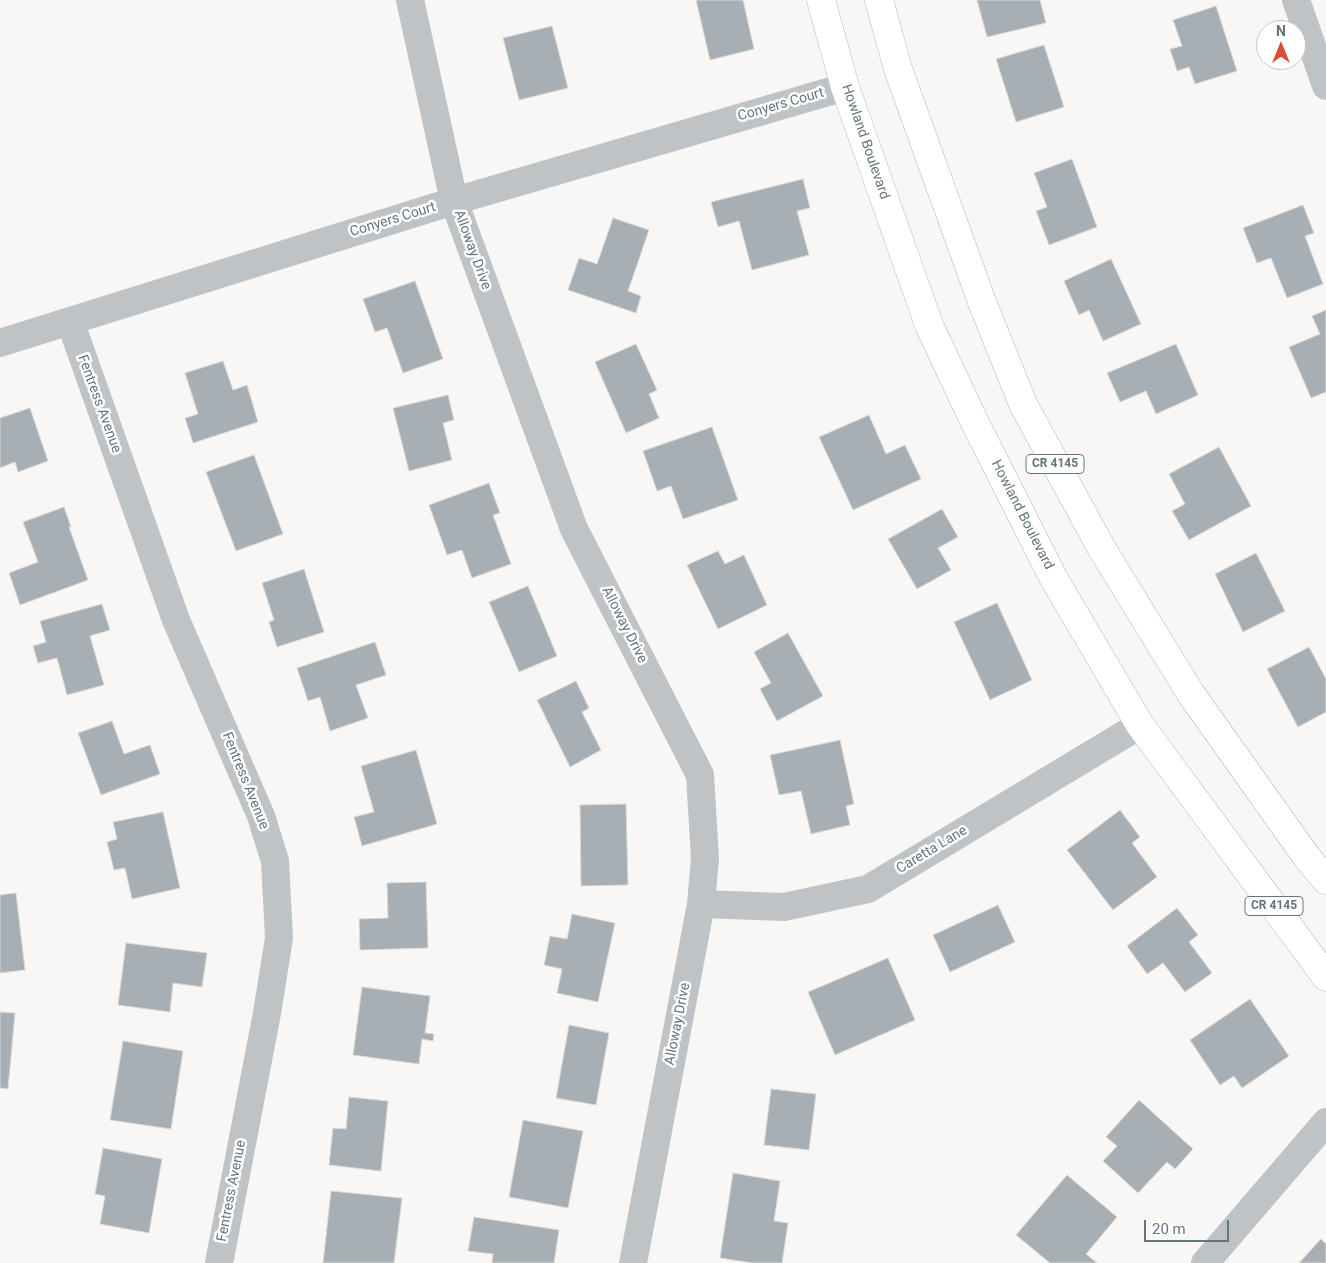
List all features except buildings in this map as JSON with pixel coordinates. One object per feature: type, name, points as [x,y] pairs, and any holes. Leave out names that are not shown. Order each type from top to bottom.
[{"type":"main road","name":"Howland Boulevard","points":[[821,0],[845,87],[929,325],[974,421],[1054,579],[1140,725],[1326,976]]},
{"type":"main road","name":"CR 4145","points":[[879,0],[898,69],[982,302],[1023,404],[1102,549],[1191,694],[1306,856],[1326,880]]},
{"type":"street","name":"Alloway Drive","points":[[410,0],[454,201],[574,529],[700,775],[705,858],[701,904],[633,1263]]},
{"type":"street","points":[[1296,0],[1326,86]]},
{"type":"street","name":"Conyers Court","points":[[0,343],[454,201],[845,87]]},
{"type":"street","name":"Fentress Avenue","points":[[70,321],[176,620],[261,816],[275,861],[279,938],[267,1013],[218,1263]]},
{"type":"street","name":"Caretta Lane","points":[[701,904],[784,907],[868,889],[1140,725]]},
{"type":"street","points":[[1205,1263],[1326,1122]]}]
